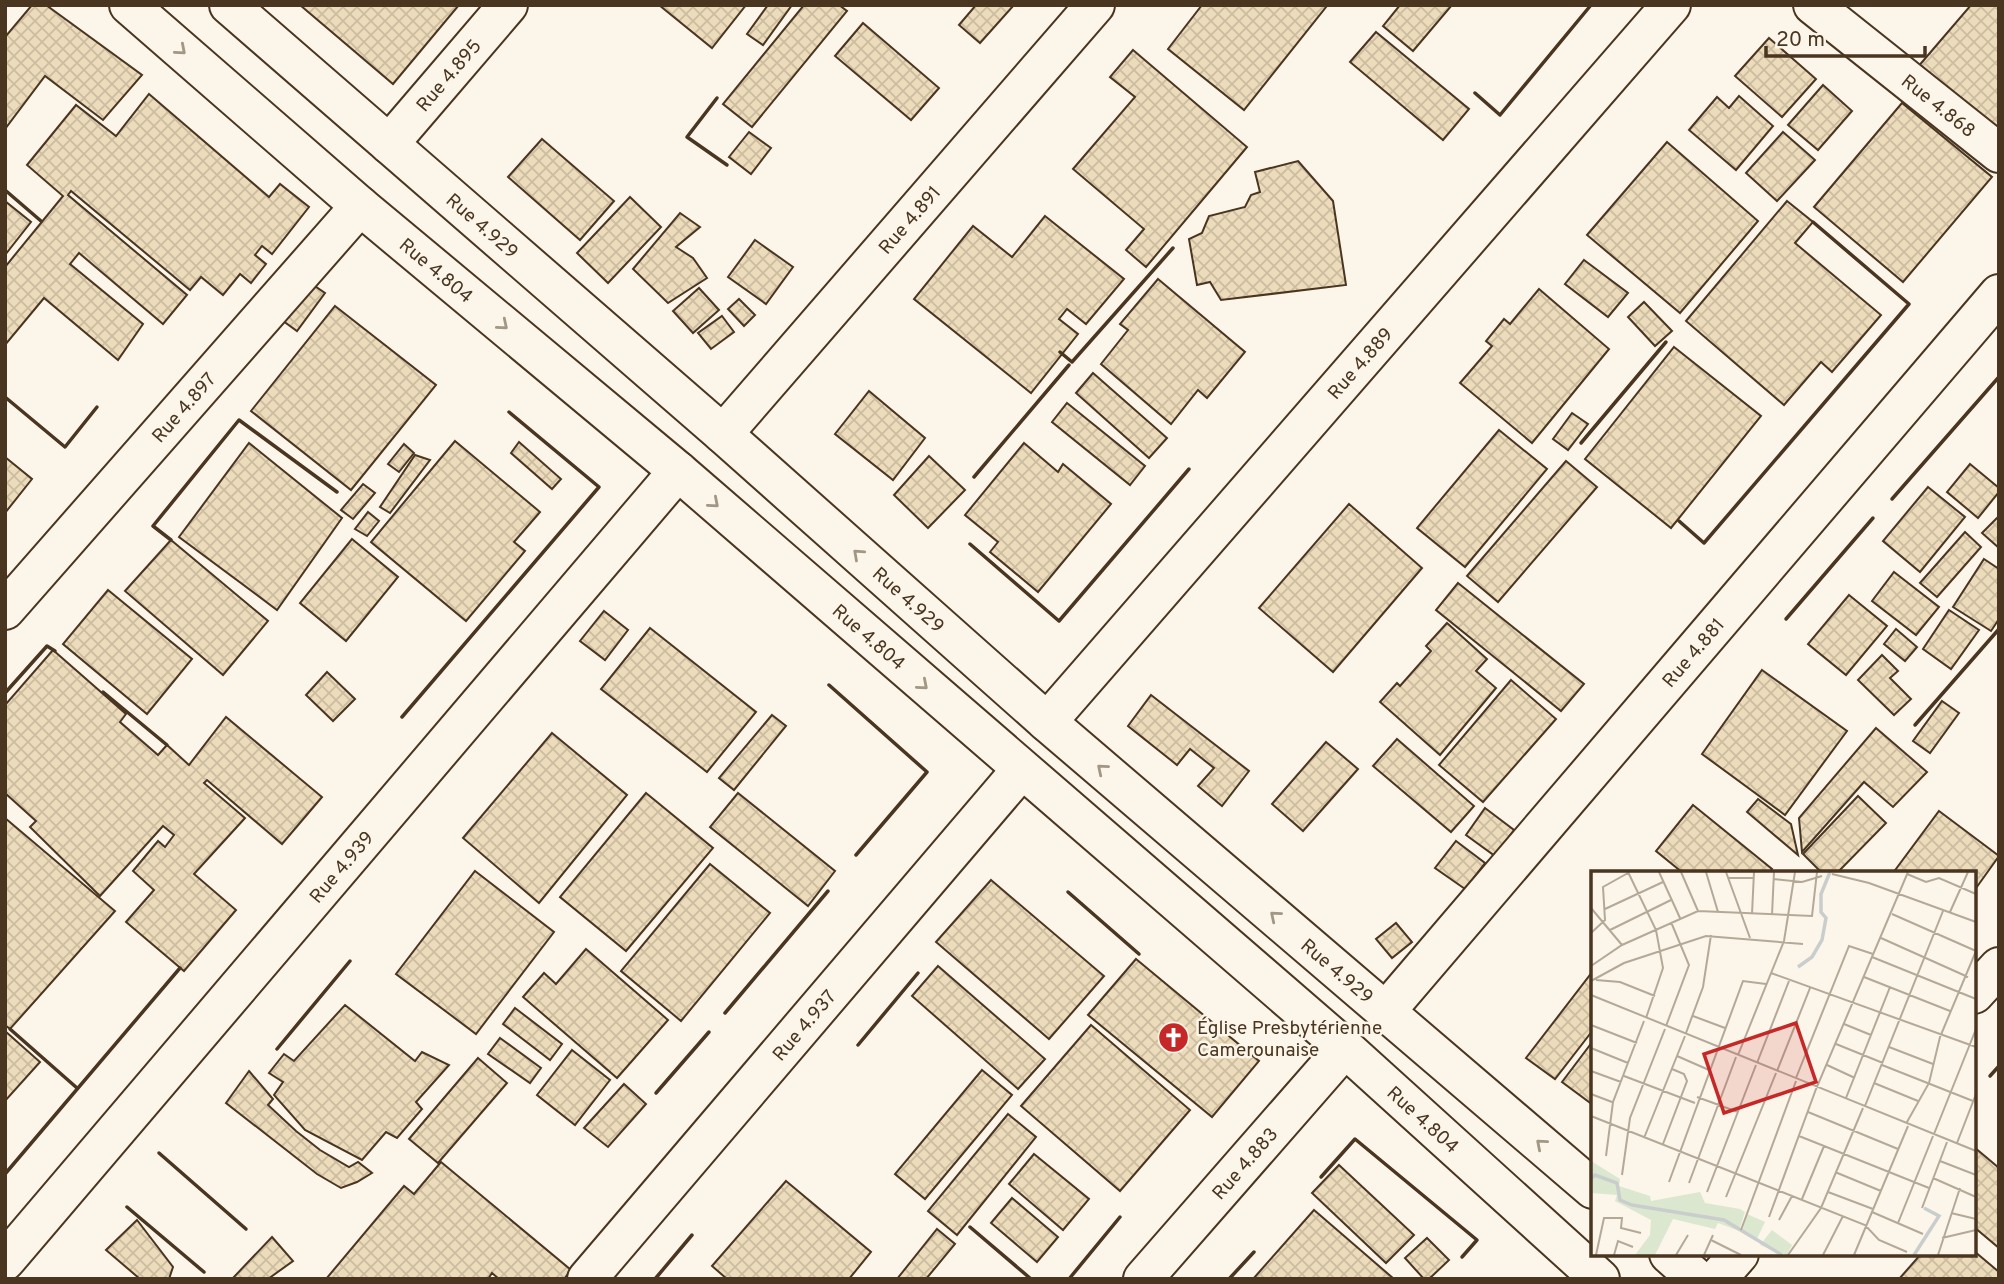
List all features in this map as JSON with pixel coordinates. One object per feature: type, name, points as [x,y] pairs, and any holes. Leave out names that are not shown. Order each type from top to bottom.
[{"type":"street","name":"Rue 4.804","points":[[129,5],[360,206],[678,471],[1345,1048],[1600,1279]]},
{"type":"street","name":"Rue 4.929","points":[[229,5],[723,434],[1047,722],[1591,1187]]},
{"type":"street","name":"Rue 4.895","points":[[389,144],[508,5]]},
{"type":"street","name":"Rue 4.891","points":[[723,434],[1095,5]]},
{"type":"street","name":"Rue 4.889","points":[[1047,722],[1671,5]]},
{"type":"street","name":"Rue 4.868","points":[[1813,5],[1999,153]]},
{"type":"street","name":"Rue 4.897","points":[[5,610],[360,206]]},
{"type":"street","name":"Rue 4.881","points":[[1386,1011],[1999,294]]},
{"type":"street","name":"Rue 4.939","points":[[5,1261],[678,471]]},
{"type":"street","name":"Rue 4.937","points":[[587,1279],[1021,770]]},
{"type":"street","points":[[1976,993],[1999,967]]},
{"type":"street","name":"Rue 4.883","points":[[1143,1279],[1345,1048]]},
{"type":"street","points":[[1671,1256],[1697,1279]]},
{"type":"street","points":[[1717,1279],[1737,1256]]},
{"type":"building","points":[[32,5],[46,5],[142,75],[103,120],[45,76],[5,129],[5,37]]},
{"type":"building","points":[[300,5],[459,5],[393,84]]},
{"type":"building","points":[[659,5],[746,5],[712,48]]},
{"type":"building","points":[[768,5],[792,5],[763,45],[747,34]]},
{"type":"building","points":[[804,5],[839,5],[847,11],[752,127],[723,104]]},
{"type":"building","points":[[976,5],[1014,5],[980,43],[959,25]]},
{"type":"building","points":[[1202,5],[1326,7],[1244,110],[1168,49]]},
{"type":"building","points":[[1400,5],[1452,5],[1413,51],[1383,26]]},
{"type":"building","points":[[1971,5],[1999,5],[1999,137],[1917,68]]},
{"type":"building","points":[[863,23],[939,88],[911,120],[835,56]]},
{"type":"building","points":[[1376,32],[1469,109],[1443,140],[1350,62]]},
{"type":"building","points":[[1769,38],[1816,79],[1782,117],[1735,76]]},
{"type":"building","points":[[1133,50],[1247,147],[1146,267],[1126,250],[1144,229],[1073,169],[1135,97],[1110,77]]},
{"type":"building","points":[[1823,85],[1852,111],[1818,150],[1788,125]]},
{"type":"building","points":[[149,94],[269,197],[280,184],[309,207],[272,254],[262,246],[255,255],[266,264],[251,283],[240,274],[223,295],[201,277],[190,290],[71,191],[68,195],[187,295],[163,324],[79,253],[70,264],[143,324],[118,360],[44,298],[5,345],[5,267],[63,196],[27,165],[76,105],[116,136]]},
{"type":"building","points":[[1739,96],[1773,126],[1736,170],[1689,130],[1717,97],[1729,108]]},
{"type":"building","points":[[1902,103],[1992,177],[1903,282],[1814,207]]},
{"type":"building","points":[[749,132],[771,148],[751,174],[729,157]]},
{"type":"building","points":[[1783,132],[1815,160],[1777,201],[1746,173]]},
{"type":"building","points":[[542,139],[614,201],[580,240],[508,177]]},
{"type":"building","points":[[1667,142],[1758,221],[1680,313],[1587,235]]},
{"type":"building","points":[[1298,161],[1333,201],[1346,285],[1221,300],[1210,282],[1197,285],[1189,239],[1202,233],[1209,216],[1245,207],[1251,195],[1260,192],[1255,172]]},
{"type":"building","points":[[630,197],[661,227],[608,283],[577,253]]},
{"type":"building","points":[[5,201],[31,222],[5,255]]},
{"type":"building","points":[[1787,201],[1813,222],[1795,243],[1881,315],[1832,372],[1821,362],[1784,405],[1686,321]]},
{"type":"building","points":[[680,213],[700,227],[676,247],[693,258],[707,278],[668,303],[633,269]]},
{"type":"building","points":[[1045,216],[1124,279],[1086,324],[1067,309],[1059,319],[1078,334],[1031,393],[914,299],[973,226],[1012,257]]},
{"type":"building","points":[[755,240],[793,267],[766,304],[728,277]]},
{"type":"building","points":[[1584,260],[1628,293],[1608,317],[1565,284]]},
{"type":"building","points":[[1158,279],[1245,352],[1207,398],[1198,390],[1171,424],[1101,364],[1128,330],[1120,324]]},
{"type":"building","points":[[306,280],[325,293],[297,331],[279,318]]},
{"type":"building","points":[[699,288],[719,310],[693,333],[673,311]]},
{"type":"building","points":[[1539,289],[1609,349],[1532,443],[1460,383],[1492,346],[1486,341],[1504,319],[1510,324]]},
{"type":"building","points":[[739,299],[755,315],[744,326],[728,309]]},
{"type":"building","points":[[1644,302],[1672,331],[1655,346],[1628,317]]},
{"type":"building","points":[[335,306],[436,385],[351,490],[251,411]]},
{"type":"building","points":[[722,316],[734,332],[711,349],[698,333]]},
{"type":"building","points":[[1674,347],[1761,416],[1671,528],[1585,459]]},
{"type":"building","points":[[1093,373],[1167,438],[1149,458],[1076,393]]},
{"type":"building","points":[[869,391],[925,438],[893,480],[835,434]]},
{"type":"building","points":[[1067,403],[1145,466],[1130,485],[1052,422]]},
{"type":"building","points":[[1572,413],[1588,424],[1568,450],[1553,439]]},
{"type":"building","points":[[1499,430],[1547,469],[1465,567],[1417,528]]},
{"type":"building","points":[[455,441],[540,512],[514,542],[525,551],[466,621],[371,542]]},
{"type":"building","points":[[519,442],[561,479],[552,489],[511,453]]},
{"type":"building","points":[[249,443],[342,518],[277,610],[179,537]]},
{"type":"building","points":[[1024,443],[1058,472],[1063,464],[1111,504],[1038,592],[990,552],[998,542],[965,515]]},
{"type":"building","points":[[404,444],[414,453],[399,472],[388,464]]},
{"type":"building","points":[[415,455],[430,460],[390,513],[380,507]]},
{"type":"building","points":[[929,456],[965,490],[928,528],[894,495]]},
{"type":"building","points":[[5,457],[32,479],[5,513]]},
{"type":"building","points":[[1566,461],[1597,487],[1498,602],[1467,576]]},
{"type":"building","points":[[1970,464],[1999,488],[1999,492],[1978,518],[1947,492]]},
{"type":"building","points":[[363,484],[375,493],[353,519],[341,510]]},
{"type":"building","points":[[1928,487],[1965,517],[1920,572],[1883,541]]},
{"type":"building","points":[[1349,504],[1422,568],[1333,672],[1259,608]]},
{"type":"building","points":[[368,512],[379,521],[367,536],[355,529]]},
{"type":"building","points":[[1999,516],[1999,548],[1982,533]]},
{"type":"building","points":[[1965,532],[1981,547],[1937,597],[1920,583]]},
{"type":"building","points":[[352,539],[398,577],[346,641],[300,603]]},
{"type":"building","points":[[171,540],[268,621],[223,675],[125,591]]},
{"type":"building","points":[[1984,559],[1999,569],[1999,619],[1991,631],[1953,607]]},
{"type":"building","points":[[1894,572],[1939,607],[1916,635],[1872,601]]},
{"type":"building","points":[[1458,583],[1584,684],[1561,711],[1436,610]]},
{"type":"building","points":[[108,590],[192,659],[147,714],[63,644]]},
{"type":"building","points":[[1849,595],[1887,626],[1846,675],[1808,644]]},
{"type":"building","points":[[1949,610],[1979,630],[1951,669],[1923,649]]},
{"type":"building","points":[[604,611],[628,630],[605,660],[580,641]]},
{"type":"building","points":[[1447,623],[1487,659],[1476,671],[1496,688],[1440,755],[1380,702],[1397,683],[1400,686],[1431,651],[1426,646]]},
{"type":"building","points":[[650,628],[756,712],[707,772],[601,689]]},
{"type":"building","points":[[1896,629],[1917,647],[1905,661],[1884,644]]},
{"type":"building","points":[[53,650],[126,714],[120,722],[158,755],[167,745],[189,765],[226,717],[322,797],[282,844],[207,780],[204,783],[245,818],[194,874],[236,910],[184,971],[126,922],[154,890],[133,871],[158,841],[165,847],[174,835],[163,826],[100,896],[30,827],[36,821],[5,793],[5,705]]},
{"type":"building","points":[[1882,655],[1898,671],[1890,678],[1911,699],[1894,715],[1858,680]]},
{"type":"building","points":[[1762,670],[1847,731],[1785,815],[1702,754]]},
{"type":"building","points":[[327,672],[355,699],[333,721],[306,695]]},
{"type":"building","points":[[1511,680],[1556,719],[1483,802],[1439,765]]},
{"type":"building","points":[[1151,695],[1249,771],[1222,806],[1198,786],[1214,768],[1190,749],[1177,765],[1128,726]]},
{"type":"building","points":[[1942,701],[1959,713],[1930,753],[1913,741]]},
{"type":"building","points":[[772,715],[786,726],[734,790],[719,778]]},
{"type":"building","points":[[1876,728],[1927,772],[1893,807],[1864,782],[1802,852],[1799,818]]},
{"type":"building","points":[[552,733],[627,795],[539,903],[463,838]]},
{"type":"building","points":[[1397,739],[1474,806],[1451,832],[1373,766]]},
{"type":"building","points":[[1326,742],[1358,769],[1303,831],[1272,804]]},
{"type":"building","points":[[646,793],[713,848],[626,951],[560,897]]},
{"type":"building","points":[[738,793],[835,871],[808,906],[710,827]]},
{"type":"building","points":[[1858,796],[1886,823],[1839,871],[1820,871],[1803,854]]},
{"type":"building","points":[[1758,799],[1791,824],[1798,855],[1747,812]]},
{"type":"building","points":[[1693,805],[1772,869],[1681,871],[1656,851]]},
{"type":"building","points":[[1485,808],[1514,830],[1495,856],[1466,835]]},
{"type":"building","points":[[1939,811],[1999,856],[1976,888],[1976,871],[1894,871]]},
{"type":"building","points":[[5,818],[115,911],[10,1029],[5,1025]]},
{"type":"building","points":[[1456,841],[1485,863],[1465,889],[1435,868]]},
{"type":"building","points":[[710,864],[770,913],[681,1021],[621,971]]},
{"type":"building","points":[[475,871],[554,932],[476,1034],[396,974]]},
{"type":"building","points":[[991,880],[1104,976],[1049,1039],[936,942]]},
{"type":"building","points":[[1396,923],[1412,942],[1392,958],[1376,939]]},
{"type":"building","points":[[586,949],[668,1020],[617,1078],[523,997],[544,973],[556,984]]},
{"type":"building","name":"Église Presbytérienne Camerounaise","points":[[1136,959],[1259,1061],[1212,1117],[1088,1015]]},
{"type":"building","points":[[938,966],[1045,1059],[1018,1089],[912,996]]},
{"type":"building","points":[[1591,974],[1591,1033],[1555,1079],[1526,1058]]},
{"type":"building","points":[[345,1005],[415,1061],[422,1052],[449,1065],[416,1102],[422,1109],[397,1138],[386,1132],[362,1160],[305,1130],[274,1095],[283,1082],[269,1073],[284,1054],[294,1061]]},
{"type":"building","points":[[515,1008],[562,1044],[550,1060],[503,1024]]},
{"type":"building","points":[[1091,1025],[1190,1110],[1120,1191],[1021,1106]]},
{"type":"building","points":[[5,1031],[40,1062],[5,1101]]},
{"type":"building","points":[[500,1038],[541,1068],[530,1083],[488,1054]]},
{"type":"building","points":[[1591,1044],[1591,1104],[1562,1082]]},
{"type":"building","points":[[572,1050],[610,1080],[575,1125],[537,1095]]},
{"type":"building","points":[[478,1058],[507,1083],[438,1163],[409,1139]]},
{"type":"building","points":[[982,1070],[1012,1095],[925,1199],[895,1174]]},
{"type":"building","points":[[249,1071],[273,1099],[268,1105],[296,1131],[320,1150],[349,1167],[358,1162],[372,1173],[341,1188],[317,1174],[226,1103]]},
{"type":"building","points":[[624,1084],[646,1104],[608,1147],[584,1128]]},
{"type":"building","points":[[1008,1114],[1036,1137],[957,1235],[928,1211]]},
{"type":"building","points":[[1976,1149],[1999,1168],[1999,1248],[1976,1229]]},
{"type":"building","points":[[1034,1154],[1089,1199],[1063,1230],[1009,1184]]},
{"type":"building","points":[[441,1162],[571,1270],[564,1279],[499,1279],[492,1273],[488,1279],[326,1279],[404,1186],[414,1194]]},
{"type":"building","points":[[1339,1165],[1414,1235],[1386,1263],[1312,1193]]},
{"type":"building","points":[[786,1181],[871,1252],[849,1279],[727,1279],[712,1266]]},
{"type":"building","points":[[1012,1198],[1058,1237],[1037,1262],[991,1223]]},
{"type":"building","points":[[1314,1210],[1394,1279],[1253,1279]]},
{"type":"building","points":[[137,1220],[173,1267],[169,1279],[140,1279],[106,1250]]},
{"type":"building","points":[[937,1229],[955,1244],[926,1279],[897,1279]]},
{"type":"building","points":[[272,1237],[293,1261],[268,1279],[232,1279]]},
{"type":"building","points":[[1427,1238],[1449,1260],[1429,1279],[1424,1279],[1405,1258]]},
{"type":"building","points":[[1976,1253],[1999,1272],[1999,1279],[1899,1279],[1919,1256],[1976,1256]]},
{"type":"wall","points":[[1475,93],[1500,115],[1591,5]]},
{"type":"wall","points":[[717,98],[687,137],[727,165]]},
{"type":"wall","points":[[5,190],[41,221]]},
{"type":"wall","points":[[1679,521],[1704,543],[1909,304],[1813,222]]},
{"type":"wall","points":[[1060,352],[1072,362],[1173,248]]},
{"type":"wall","points":[[1581,443],[1666,342]]},
{"type":"wall","points":[[974,477],[1069,365]]},
{"type":"wall","points":[[1892,499],[1998,378]]},
{"type":"wall","points":[[5,397],[65,447],[97,407]]},
{"type":"wall","points":[[402,717],[599,487],[509,412]]},
{"type":"wall","points":[[171,540],[153,526],[239,420],[337,492]]},
{"type":"wall","points":[[970,544],[1059,621],[1189,469]]},
{"type":"wall","points":[[1786,619],[1873,518]]},
{"type":"wall","points":[[1915,725],[1999,629]]},
{"type":"wall","points":[[5,693],[47,646],[55,651]]},
{"type":"wall","points":[[829,685],[927,772],[856,855]]},
{"type":"wall","points":[[103,692],[167,745]]},
{"type":"wall","points":[[725,1013],[828,891]]},
{"type":"wall","points":[[1068,892],[1139,954]]},
{"type":"wall","points":[[277,1049],[350,961]]},
{"type":"wall","points":[[5,1174],[180,968]]},
{"type":"wall","points":[[858,1045],[918,973]]},
{"type":"wall","points":[[10,1029],[77,1088]]},
{"type":"wall","points":[[656,1093],[709,1032]]},
{"type":"wall","points":[[1990,1076],[1999,1066]]},
{"type":"wall","points":[[1321,1177],[1355,1139],[1477,1240],[1462,1257]]},
{"type":"wall","points":[[159,1153],[246,1229]]},
{"type":"wall","points":[[127,1207],[204,1272]]},
{"type":"wall","points":[[1069,1279],[1120,1217]]},
{"type":"wall","points":[[970,1227],[1031,1279]]},
{"type":"wall","points":[[655,1279],[692,1235]]},
{"type":"wall","points":[[1229,1279],[1254,1252]]},
{"type":"place","name":"Église Presbytérienne Camerounaise","points":[[1174,1038]]}]
